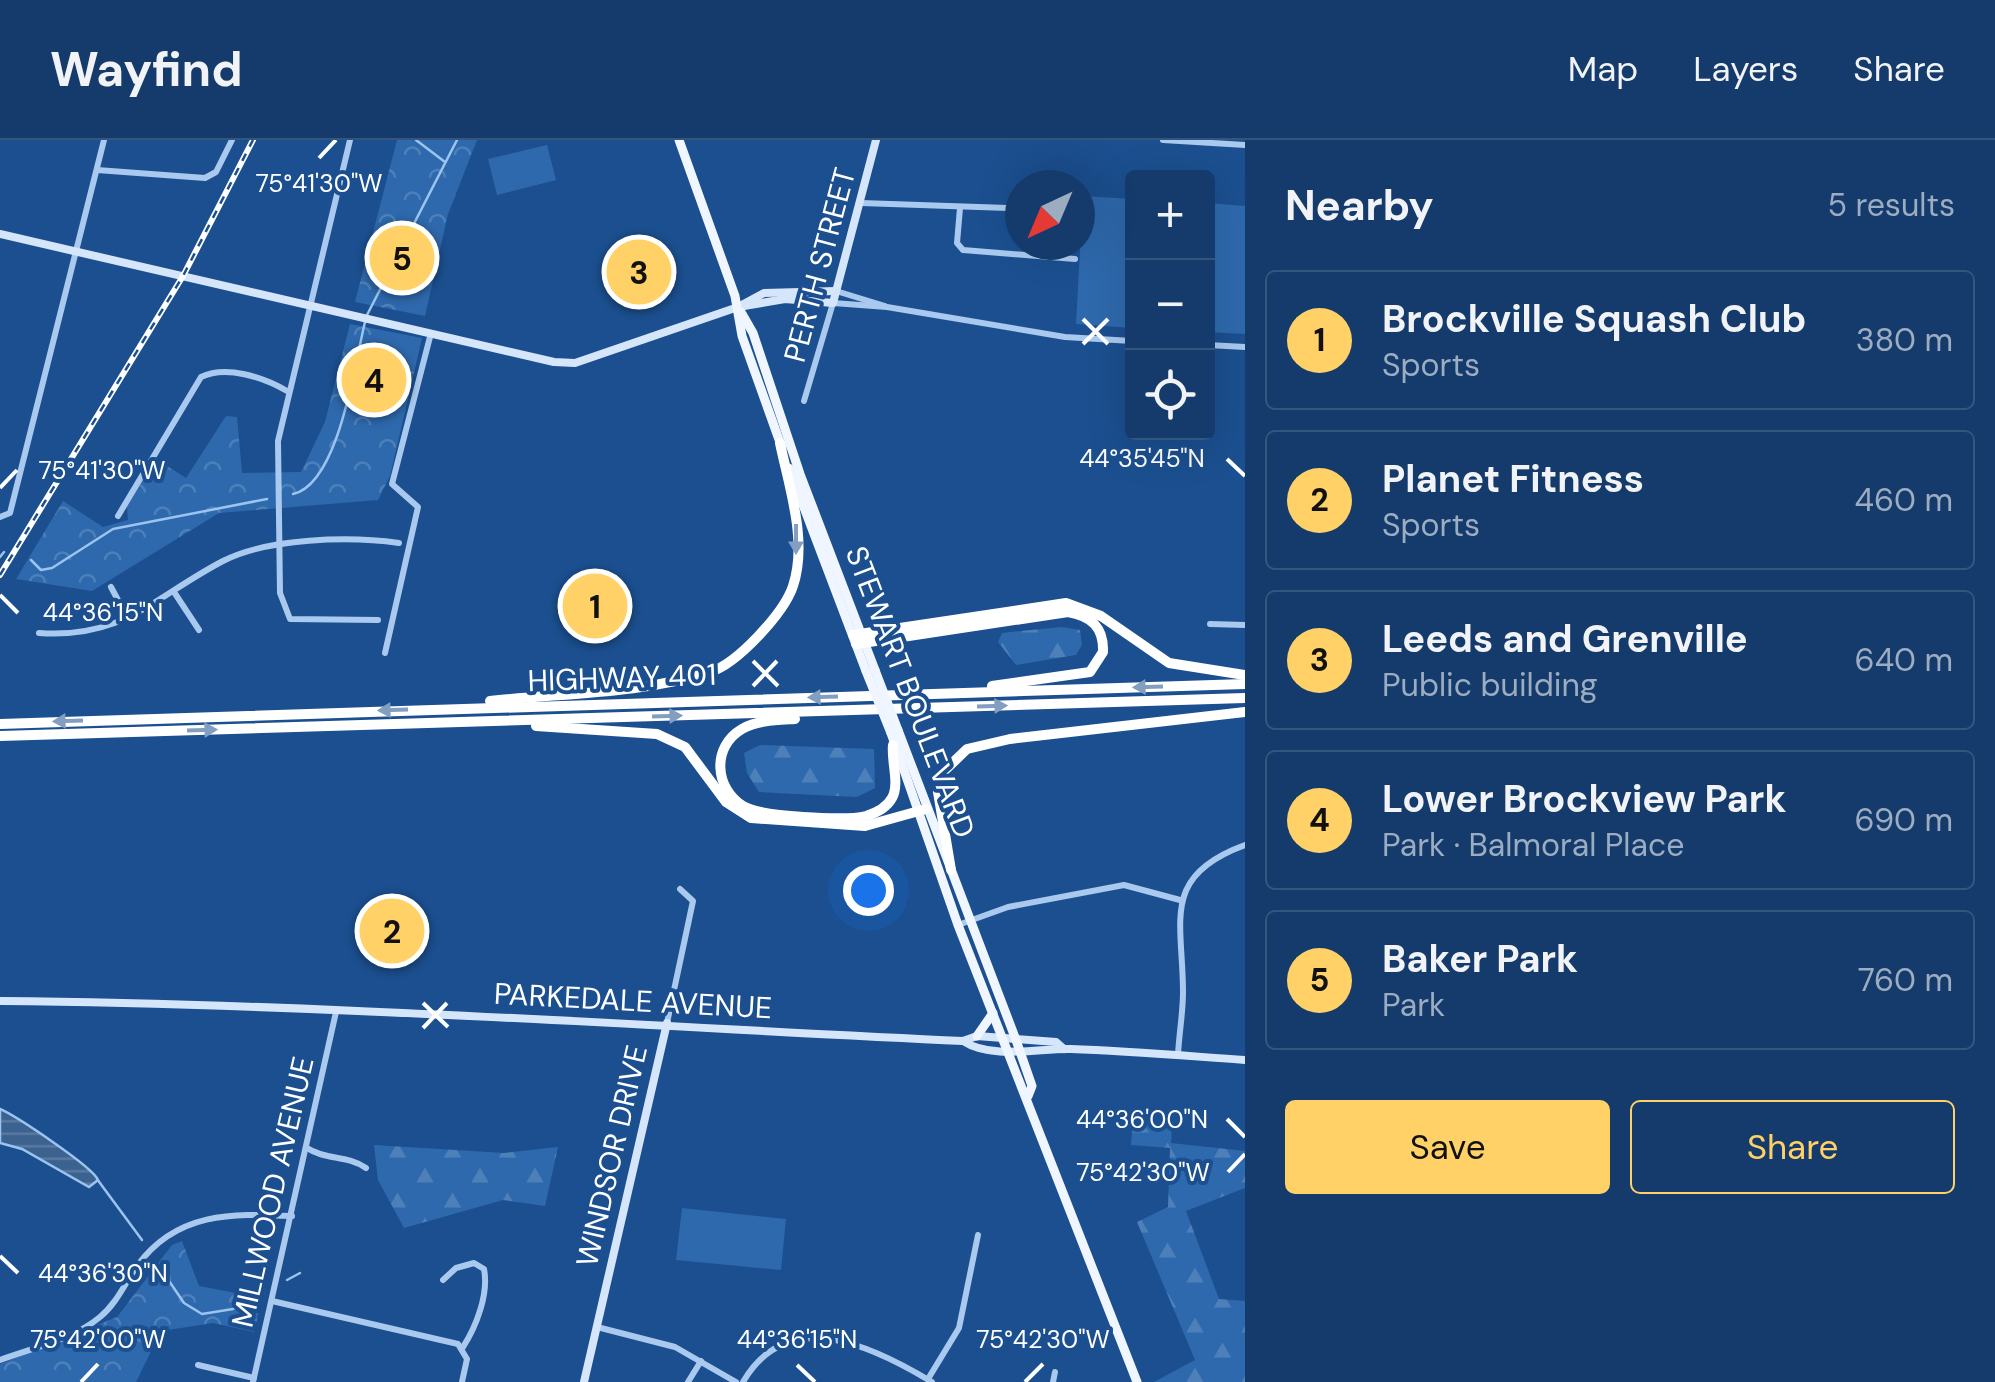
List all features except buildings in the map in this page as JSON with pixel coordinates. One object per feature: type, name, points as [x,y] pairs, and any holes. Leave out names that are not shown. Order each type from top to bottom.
[{"type":"highway","points":[[424,709],[438,703],[652,684],[713,672],[745,650],[793,587],[798,531],[780,443]]},
{"type":"highway","points":[[858,639],[1066,603],[1101,616],[1168,663],[1245,675]]},
{"type":"highway","points":[[858,639],[1068,612],[1085,615],[1100,630],[1101,658],[1085,675],[985,687],[971,693]]},
{"type":"highway","name":"HIGHWAY 401","points":[[0,724],[1245,684]]},
{"type":"highway","name":"HIGHWAY 401","points":[[0,736],[1245,698]]},
{"type":"highway","points":[[894,709],[769,721],[743,728],[723,751],[719,771],[734,798],[754,811],[867,816],[884,807],[894,792],[894,736]]},
{"type":"highway","points":[[952,870],[938,792],[942,773],[967,749],[1010,739],[1245,712]]},
{"type":"highway","points":[[485,721],[657,734],[685,748],[726,802],[751,818],[865,826],[922,810]]},
{"type":"main road","name":"STEWART BOULEVARD","points":[[679,140],[738,306],[753,334],[858,639]]},
{"type":"main road","name":"STEWART BOULEVARD","points":[[738,306],[742,336],[780,443],[922,810],[958,925],[1138,1382]]},
{"type":"main road","name":"STEWART BOULEVARD","points":[[922,810],[972,919],[1032,1086],[1028,1096]]},
{"type":"main road","points":[[977,1036],[993,1013]]},
{"type":"street","points":[[0,517],[10,514],[104,140]]},
{"type":"street","points":[[97,170],[204,178],[216,172],[232,140]]},
{"type":"street","points":[[350,140],[287,390],[278,441],[280,593],[290,619],[378,620]]},
{"type":"street","name":"PERTH STREET","points":[[804,401],[876,140]]},
{"type":"street","points":[[1163,140],[1245,145]]},
{"type":"street","points":[[860,203],[1005,208]]},
{"type":"street","points":[[960,208],[957,243],[963,250],[1005,253]]},
{"type":"street","points":[[0,234],[575,363],[775,290],[836,291],[886,307]]},
{"type":"street","points":[[738,306],[785,299],[886,307],[1064,337],[1125,341]]},
{"type":"street","points":[[385,653],[418,507],[392,484],[431,333]]},
{"type":"street","points":[[1215,345],[1245,347]]},
{"type":"street","points":[[118,516],[200,378],[214,371],[230,372],[287,390]]},
{"type":"street","points":[[39,633],[100,631],[128,619],[224,561],[279,544],[369,539],[399,543]]},
{"type":"street","points":[[111,587],[128,619]]},
{"type":"street","points":[[174,592],[199,630]]},
{"type":"street","points":[[1210,624],[1245,625]]},
{"type":"street","points":[[1178,1055],[1183,991],[1178,931],[1180,900],[1204,866],[1245,845]]},
{"type":"street","points":[[958,925],[1008,907],[1124,885],[1180,900]]},
{"type":"street","name":"WINDSOR DRIVE","points":[[584,1382],[693,901],[680,888]]},
{"type":"street","name":"PARKEDALE AVENUE","points":[[0,1001],[178,1003],[963,1041],[977,1036],[1056,1042],[1064,1048]]},
{"type":"street","name":"MILLWOOD AVENUE","points":[[253,1380],[336,1012]]},
{"type":"street","name":"PARKEDALE AVENUE","points":[[963,1041],[973,1047],[1019,1051],[1064,1048],[1245,1060]]},
{"type":"street","points":[[307,1148],[315,1154],[349,1157],[366,1168]]},
{"type":"street","points":[[0,1360],[102,1316],[154,1248],[184,1225],[229,1213],[292,1216]]},
{"type":"street","points":[[596,1326],[654,1339],[740,1382],[769,1348],[805,1340],[864,1344],[930,1381],[959,1328],[978,1235]]},
{"type":"street","points":[[444,1280],[456,1268],[474,1263],[484,1269],[486,1279],[475,1326],[462,1347]]},
{"type":"street","points":[[272,1300],[462,1347],[468,1359],[462,1382]]},
{"type":"street","points":[[688,1382],[700,1361]]},
{"type":"street","points":[[198,1366],[253,1380]]},
{"type":"street","points":[[1053,1382],[1055,1372]]},
{"type":"green space","points":[[397,140],[477,140],[448,214],[425,316],[355,302]]},
{"type":"green space","points":[[547,145],[556,180],[497,195],[488,159]]},
{"type":"green space","points":[[1095,197],[1125,199],[1125,328],[1076,324],[1080,260],[1095,260]]},
{"type":"green space","points":[[1215,204],[1245,206],[1245,334],[1215,332]]},
{"type":"green space","points":[[350,324],[422,338],[390,476],[378,500],[219,513],[92,591],[16,579],[63,501],[103,527],[128,520],[127,507],[156,459],[186,478],[226,416],[237,417],[242,473],[301,472],[325,422]]},
{"type":"green space","points":[[1061,627],[1080,630],[1082,645],[1076,655],[1016,665],[998,642],[1002,633]]},
{"type":"green space","points":[[760,745],[874,749],[875,788],[857,797],[759,792],[747,773],[744,753]]},
{"type":"green space","points":[[1133,1122],[1172,1124],[1171,1143],[1245,1151],[1245,1188],[1186,1211],[1219,1299],[1245,1301],[1245,1382],[1154,1382],[1195,1360],[1137,1222],[1168,1207],[1170,1148],[1131,1145]]},
{"type":"green space","points":[[374,1145],[504,1153],[558,1147],[545,1206],[503,1200],[404,1228],[378,1180]]},
{"type":"green space","points":[[682,1208],[786,1219],[781,1270],[676,1260]]},
{"type":"green space","points":[[182,1241],[199,1286],[262,1298],[254,1332],[213,1323],[161,1331],[136,1382],[0,1382],[0,1364],[117,1317],[172,1245]]},
{"type":"shaded area","points":[[0,1109],[69,1154],[98,1180],[89,1187],[22,1149],[0,1143]]},
{"type":"waterway","points":[[416,140],[445,162]]},
{"type":"waterway","points":[[367,315],[457,140]]},
{"type":"waterway","points":[[293,494],[309,485],[333,446],[365,322]]},
{"type":"waterway","points":[[31,560],[41,570],[52,568],[113,529],[267,499]]},
{"type":"waterway","points":[[0,557],[4,552]]},
{"type":"waterway","points":[[97,1179],[142,1240]]},
{"type":"waterway","points":[[287,1280],[300,1273]]},
{"type":"waterway","points":[[165,1275],[184,1303],[202,1314],[233,1309],[263,1293]]},
{"type":"railway","points":[[0,575],[183,276],[253,140]]},
{"type":"place","name":"Baker Park","points":[[402,258]]},
{"type":"place","name":"Leeds and Grenville","points":[[639,272]]},
{"type":"place","name":"Lower Brockview Park","points":[[374,380]]},
{"type":"place","name":"Brockville Squash Club","points":[[595,606]]},
{"type":"place","name":"Planet Fitness","points":[[392,931]]}]
